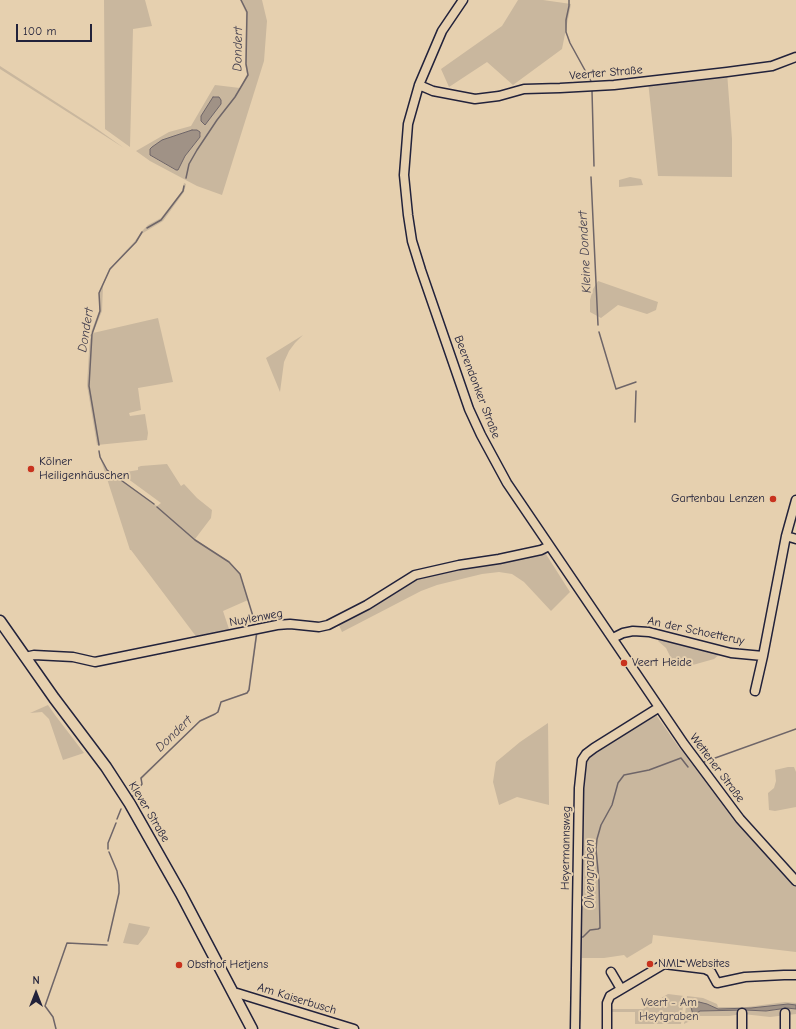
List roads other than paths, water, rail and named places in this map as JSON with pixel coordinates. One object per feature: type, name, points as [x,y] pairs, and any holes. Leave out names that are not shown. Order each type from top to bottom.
[{"type":"main road","name":"Klever Straße","points":[[0,621],[106,767],[130,804],[182,894],[252,1029]]},
{"type":"street","points":[[419,85],[442,31],[463,0]]},
{"type":"street","name":"Veerter Straße","points":[[419,85],[433,91],[474,99],[499,96],[524,89],[614,85],[727,72],[772,66],[796,57]]},
{"type":"street","name":"Beerendonker Straße","points":[[419,85],[408,124],[404,175],[412,241],[469,409],[481,435],[507,483],[613,638],[628,663]]},
{"type":"street","points":[[755,691],[786,536],[796,500]]},
{"type":"street","points":[[786,536],[796,538]]},
{"type":"street","name":"Nuylenweg","points":[[25,657],[34,654],[73,657],[95,662],[277,625],[290,624],[314,627],[328,625],[367,605],[415,575],[459,565],[535,552],[549,546]]},
{"type":"street","name":"An der Schoetteruy","points":[[613,638],[623,633],[633,631],[649,632],[731,653],[763,656]]},
{"type":"street","name":"Wettener Straße","points":[[628,663],[696,763],[740,819],[796,881]]},
{"type":"street","name":"Heyermannsweg","points":[[575,1029],[579,788],[582,760],[586,754],[594,748],[658,708]]},
{"type":"street","points":[[607,1029],[608,1000],[614,993],[664,964],[705,969],[711,972],[717,983],[744,977],[796,975]]},
{"type":"street","points":[[611,972],[621,989]]},
{"type":"street","name":"Am Kaiserbusch","points":[[234,994],[237,993],[263,1000],[354,1029]]},
{"type":"street","points":[[742,1013],[742,1029]]},
{"type":"street","points":[[785,1013],[785,1029]]},
{"type":"waterway","name":"Dondert","points":[[186,178],[189,164],[197,150],[217,120],[235,97],[248,75],[246,64],[247,12],[241,0]]},
{"type":"waterway","name":"Kleine Dondert","points":[[569,0],[566,32],[570,43],[592,83]]},
{"type":"waterway","name":"Kleine Dondert","points":[[592,91],[594,166]]},
{"type":"waterway","name":"Kleine Dondert","points":[[591,177],[598,325]]},
{"type":"waterway","name":"Dondert","points":[[147,228],[161,220],[183,191],[184,186]]},
{"type":"waterway","name":"Dondert","points":[[99,445],[89,386],[92,334],[100,311],[99,293],[110,269],[136,242],[142,232]]},
{"type":"waterway","name":"Kleine Dondert","points":[[599,332],[616,389],[636,382]]},
{"type":"waterway","name":"Kleine Dondert","points":[[635,422],[636,391]]},
{"type":"waterway","name":"Dondert","points":[[99,451],[100,457],[107,470],[154,504]]},
{"type":"waterway","name":"Dondert","points":[[157,507],[195,540],[229,562],[240,574],[256,626]]},
{"type":"waterway","name":"Dondert","points":[[133,796],[142,784],[141,778],[200,721],[218,712],[221,702],[247,693],[249,690],[257,631]]},
{"type":"waterway","name":"Olvengraben","points":[[704,762],[796,729]]},
{"type":"waterway","name":"Olvengraben","points":[[580,939],[580,937],[583,937],[590,930],[600,928],[599,881],[596,849],[597,839],[601,825],[612,805],[618,783],[624,775],[649,770],[681,758],[688,767]]},
{"type":"waterway","name":"Dondert","points":[[117,819],[121,809]]},
{"type":"waterway","name":"Dondert","points":[[108,849],[108,843],[116,823]]},
{"type":"waterway","name":"Dondert","points":[[108,941],[119,893],[117,871],[109,852]]},
{"type":"waterway","name":"Dondert","points":[[56,1029],[53,1017],[45,1006],[67,943],[107,945]]},
{"type":"waterway","name":"Olvengraben","points":[[579,1009],[580,986]]},
{"type":"waterway","name":"Olvengraben","points":[[579,1029],[580,1011]]},
{"type":"place","name":"Kölner Heiligenhäuschen","points":[[31,469]]},
{"type":"place","name":"Gartenbau Lenzen","points":[[773,499]]},
{"type":"place","name":"Veert Heide","points":[[624,663]]},
{"type":"place","name":"NML Websites","points":[[650,964]]},
{"type":"place","name":"Obsthof Hetjens","points":[[179,965]]},
{"type":"park label","name":"Veert - Am Heytgraben","points":[[669,1010]]}]
